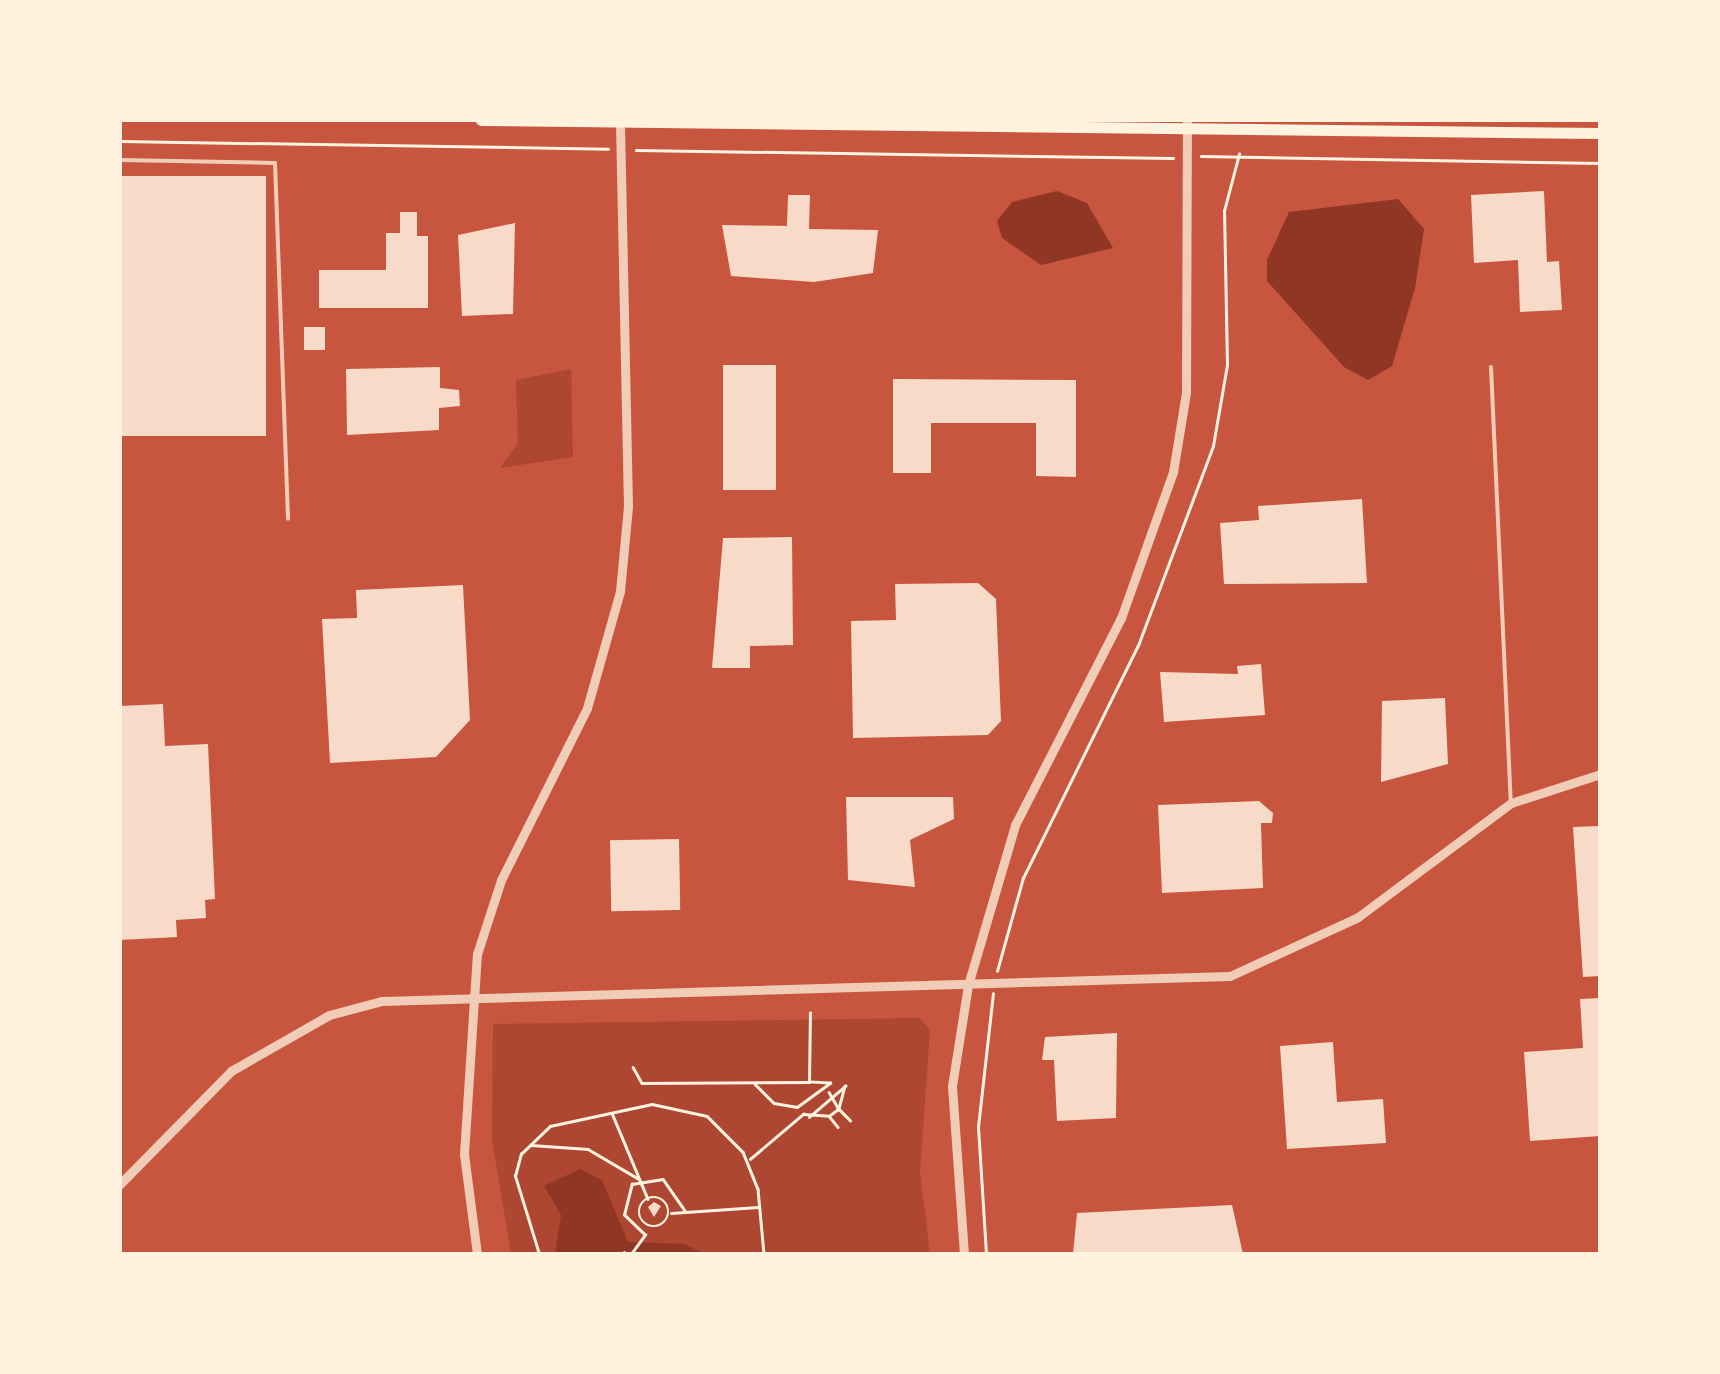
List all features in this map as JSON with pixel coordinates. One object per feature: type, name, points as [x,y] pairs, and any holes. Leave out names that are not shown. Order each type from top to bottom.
[{"type":"main road","points":[[482,120],[1187,123],[1600,133]]},
{"type":"street","points":[[477,1254],[464,1154],[468,998],[501,880],[587,708],[620,591],[628,506],[620,120]]},
{"type":"street","points":[[964,1254],[952,1086],[968,985],[1015,825],[1122,618],[1173,472],[1186,392],[1187,123]]},
{"type":"street","points":[[120,1184],[172,1121],[281,1035],[382,1001],[1183,982],[1252,971],[1358,917],[1510,803],[1600,774]]},
{"type":"lane","points":[[120,160],[275,163],[288,519]]},
{"type":"lane","points":[[1492,368],[1510,803]]},
{"type":"path","points":[[120,141],[568,150]]},
{"type":"path","points":[[652,150],[1130,161]]},
{"type":"path","points":[[1240,153],[1600,163]]},
{"type":"path","points":[[986,1254],[978,1127],[990,1011]]},
{"type":"path","points":[[809,1082],[810,1014]]},
{"type":"path","points":[[633,1067],[642,1083],[754,1082],[809,1082],[830,1083],[826,1091],[786,1106],[754,1082]]},
{"type":"path","points":[[748,1160],[845,1086],[839,1110],[829,1116],[809,1117]]},
{"type":"path","points":[[826,1091],[850,1120]]},
{"type":"path","points":[[539,1254],[515,1176],[530,1144],[550,1126],[611,1111],[692,1108],[748,1160],[760,1207],[764,1254]]},
{"type":"path","points":[[611,1111],[648,1199],[668,1213]]},
{"type":"path","points":[[829,1116],[838,1127]]},
{"type":"path","points":[[530,1144],[588,1149],[640,1180],[663,1180],[686,1212]]},
{"type":"path","points":[[628,1253],[645,1235],[623,1202],[640,1180]]},
{"type":"path","points":[[648,1199],[639,1214],[647,1226],[668,1213],[760,1207]]},
{"type":"shaded area","points":[[1057,191],[1087,203],[1113,248],[1041,265],[1002,238],[997,221],[1012,202]]},
{"type":"shaded area","points":[[1398,199],[1424,229],[1415,288],[1392,366],[1368,380],[1344,367],[1267,281],[1267,260],[1289,212]]},
{"type":"shaded area","points":[[571,369],[573,457],[500,468],[518,443],[516,380]]},
{"type":"shaded area","points":[[919,1018],[930,1030],[920,1172],[930,1254],[511,1254],[492,1140],[493,1024]]},
{"type":"shaded area","points":[[580,1169],[602,1180],[628,1242],[685,1244],[705,1254],[555,1254],[561,1215],[544,1186]]},
{"type":"building","points":[[120,176],[266,176],[266,436],[120,436]]},
{"type":"building","points":[[1544,191],[1547,262],[1559,261],[1562,310],[1520,312],[1518,260],[1474,263],[1471,195]]},
{"type":"building","points":[[788,195],[810,195],[809,229],[878,230],[873,273],[814,282],[731,276],[722,225],[787,226]]},
{"type":"building","points":[[400,212],[417,212],[417,236],[428,236],[428,308],[319,308],[319,270],[386,270],[386,233],[400,233]]},
{"type":"building","points":[[515,223],[513,314],[462,316],[458,235]]},
{"type":"building","points":[[304,327],[325,327],[325,350],[304,350]]},
{"type":"building","points":[[723,365],[776,365],[776,490],[723,490]]},
{"type":"building","points":[[440,367],[440,388],[459,390],[460,406],[439,408],[439,430],[347,435],[346,369]]},
{"type":"building","points":[[893,379],[1076,380],[1076,477],[1036,476],[1036,423],[931,423],[931,473],[893,473]]},
{"type":"building","points":[[1362,499],[1367,583],[1224,584],[1220,523],[1259,520],[1258,506]]},
{"type":"building","points":[[792,537],[793,645],[750,646],[750,668],[712,668],[723,538]]},
{"type":"building","points":[[978,583],[996,599],[1001,721],[988,735],[853,738],[851,621],[896,620],[895,584]]},
{"type":"building","points":[[463,585],[470,720],[436,757],[330,763],[322,619],[357,618],[356,590]]},
{"type":"building","points":[[1261,664],[1265,715],[1164,722],[1160,672],[1238,674],[1237,666]]},
{"type":"building","points":[[1445,698],[1448,764],[1381,782],[1382,701]]},
{"type":"building","points":[[163,704],[165,746],[208,744],[215,899],[205,900],[206,918],[176,920],[177,937],[120,940],[120,706]]},
{"type":"building","points":[[846,797],[953,797],[954,819],[910,840],[915,887],[848,880]]},
{"type":"building","points":[[1259,801],[1273,813],[1272,823],[1261,823],[1263,888],[1162,893],[1158,805]]},
{"type":"building","points":[[1600,826],[1600,976],[1583,977],[1573,827]]},
{"type":"building","points":[[679,839],[680,910],[611,911],[610,840]]},
{"type":"building","points":[[1600,998],[1600,1136],[1530,1141],[1524,1052],[1583,1048],[1580,999]]},
{"type":"building","points":[[1117,1033],[1116,1118],[1057,1121],[1054,1060],[1042,1060],[1045,1037]]},
{"type":"building","points":[[1333,1042],[1337,1102],[1383,1099],[1386,1143],[1287,1149],[1280,1046]]},
{"type":"building","points":[[654,1202],[661,1206],[654,1217],[648,1207]]},
{"type":"building","points":[[1232,1205],[1243,1254],[1073,1254],[1077,1213]]}]
